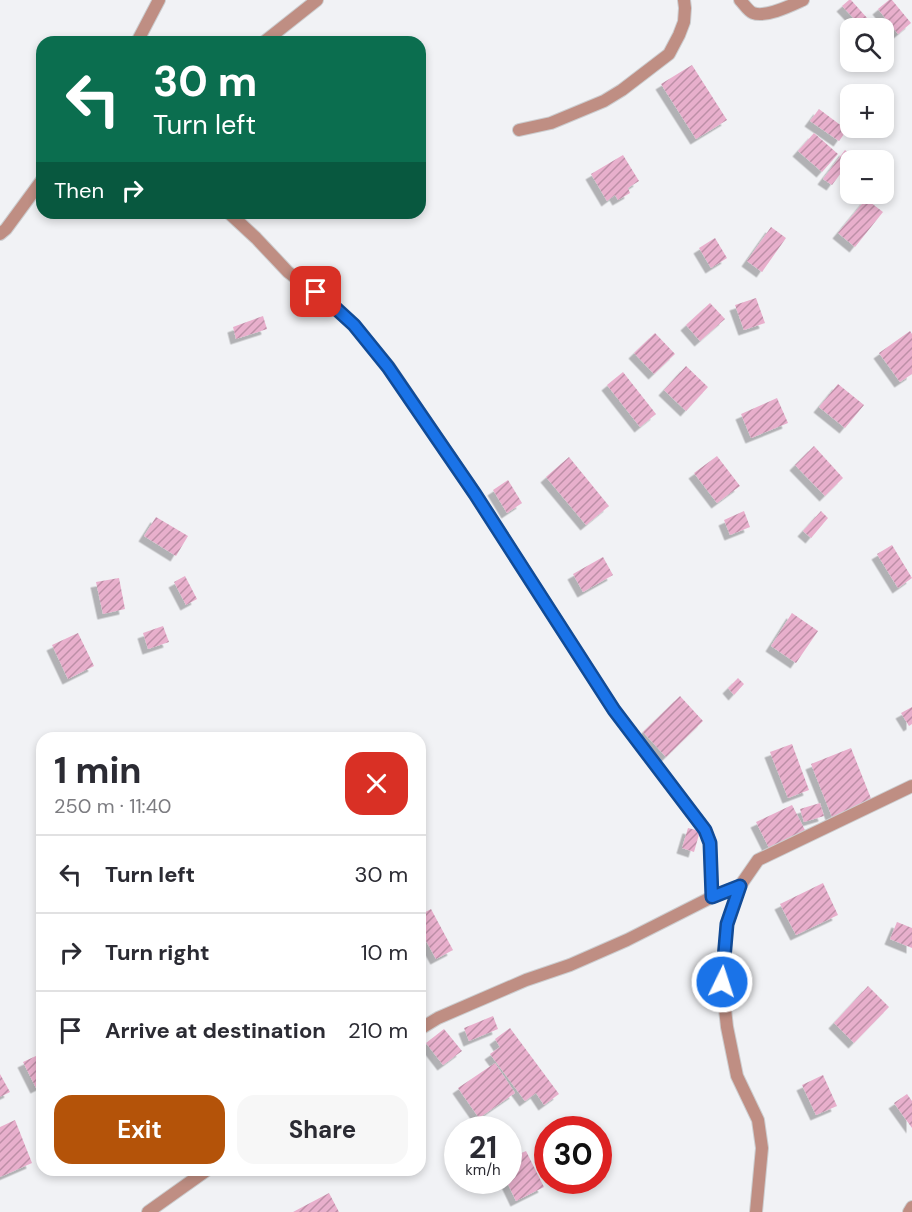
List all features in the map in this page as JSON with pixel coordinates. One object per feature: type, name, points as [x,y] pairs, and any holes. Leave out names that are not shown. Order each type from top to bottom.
[{"type":"street","points":[[140,36],[159,0]]},
{"type":"street","points":[[272,36],[317,0]]},
{"type":"street","points":[[519,130],[560,120],[604,101],[669,54],[684,21],[684,0]]},
{"type":"street","points":[[740,0],[756,14],[776,12],[803,0]]},
{"type":"street","points":[[0,234],[36,188]]},
{"type":"street","points":[[235,219],[288,272],[330,303],[354,325],[388,367],[475,494],[614,710],[705,830],[710,843],[712,897]]},
{"type":"street","points":[[756,1212],[762,1148],[758,1120],[737,1076],[727,1027],[722,982],[727,924],[740,886],[758,860],[912,786]]},
{"type":"street","points":[[426,1025],[526,980],[570,965],[627,940],[712,897],[740,886]]},
{"type":"street","points":[[148,1212],[199,1176]]},
{"type":"street","points":[[162,1212],[168,1198]]},
{"type":"street","points":[[909,1212],[912,1207]]},
{"type":"building","points":[[851,0],[867,18],[853,18],[842,6]]},
{"type":"building","points":[[892,0],[911,23],[898,34],[894,29],[894,18],[885,18],[878,9]]},
{"type":"building","points":[[692,65],[727,120],[696,139],[661,84]]},
{"type":"building","points":[[819,109],[840,125],[841,138],[839,141],[810,121]]},
{"type":"building","points":[[814,133],[838,154],[822,172],[798,151]]},
{"type":"building","points":[[623,155],[639,181],[628,188],[630,193],[618,200],[615,195],[607,201],[591,174]]},
{"type":"building","points":[[840,157],[840,174],[832,185],[823,179]]},
{"type":"building","points":[[862,204],[873,204],[883,212],[855,247],[838,233]]},
{"type":"building","points":[[771,227],[786,238],[762,272],[747,261]]},
{"type":"building","points":[[715,238],[727,258],[711,268],[699,248]]},
{"type":"building","points":[[756,298],[765,323],[744,330],[735,305]]},
{"type":"building","points":[[710,303],[725,319],[700,341],[686,325]]},
{"type":"building","points":[[263,316],[267,329],[236,339],[233,327]]},
{"type":"building","points":[[910,331],[912,334],[912,374],[900,382],[879,353]]},
{"type":"building","points":[[655,333],[675,354],[654,374],[634,353]]},
{"type":"building","points":[[686,366],[708,387],[686,411],[664,390]]},
{"type":"building","points":[[623,372],[656,414],[640,427],[607,385]]},
{"type":"building","points":[[838,384],[864,405],[845,428],[819,407]]},
{"type":"building","points":[[777,398],[788,423],[751,438],[741,414]]},
{"type":"building","points":[[814,446],[843,478],[825,496],[795,465]]},
{"type":"building","points":[[717,456],[740,486],[717,503],[694,473]]},
{"type":"building","points":[[569,457],[609,506],[586,525],[546,477]]},
{"type":"building","points":[[508,480],[522,503],[507,513],[493,490]]},
{"type":"building","points":[[744,511],[750,527],[730,535],[724,520]]},
{"type":"building","points":[[821,511],[828,518],[811,538],[803,531]]},
{"type":"building","points":[[156,517],[188,536],[176,556],[144,536]]},
{"type":"building","points":[[892,545],[912,578],[898,588],[877,554]]},
{"type":"building","points":[[603,557],[613,575],[583,592],[573,574]]},
{"type":"building","points":[[185,576],[197,599],[186,605],[174,582]]},
{"type":"building","points":[[119,578],[125,609],[103,614],[96,582]]},
{"type":"building","points":[[792,613],[818,631],[796,663],[771,646]]},
{"type":"building","points":[[163,626],[169,642],[148,649],[143,633]]},
{"type":"building","points":[[78,633],[94,666],[68,679],[52,645]]},
{"type":"building","points":[[738,678],[744,684],[734,695],[728,688]]},
{"type":"building","points":[[680,696],[703,721],[666,757],[643,732]]},
{"type":"building","points":[[912,707],[912,724],[909,726],[901,713]]},
{"type":"building","points":[[792,744],[809,790],[788,798],[770,752]]},
{"type":"building","points":[[851,748],[872,801],[832,817],[811,764]]},
{"type":"building","points":[[820,803],[824,816],[804,822],[800,809]]},
{"type":"building","points":[[792,805],[806,832],[770,850],[756,822]]},
{"type":"building","points":[[688,828],[700,831],[694,852],[682,848]]},
{"type":"building","points":[[823,883],[838,915],[796,935],[780,904]]},
{"type":"building","points":[[431,909],[453,950],[436,959],[426,941],[426,912]]},
{"type":"building","points":[[897,922],[912,928],[912,948],[890,939]]},
{"type":"building","points":[[868,986],[889,1007],[854,1043],[834,1023]]},
{"type":"building","points":[[493,1016],[498,1029],[469,1041],[464,1028]]},
{"type":"building","points":[[510,1028],[559,1094],[544,1105],[536,1093],[525,1101],[490,1054],[500,1047],[495,1039]]},
{"type":"building","points":[[444,1029],[462,1051],[443,1065],[426,1043]]},
{"type":"building","points":[[36,1056],[36,1088],[23,1062]]},
{"type":"building","points":[[495,1063],[515,1093],[482,1116],[478,1116],[458,1088]]},
{"type":"building","points":[[0,1074],[10,1092],[0,1097]]},
{"type":"building","points":[[823,1075],[837,1106],[816,1115],[802,1085]]},
{"type":"building","points":[[907,1094],[912,1101],[912,1128],[894,1103]]},
{"type":"building","points":[[15,1120],[32,1163],[0,1177],[0,1127]]},
{"type":"building","points":[[526,1151],[534,1167],[534,1192],[516,1201],[513,1194],[522,1194],[522,1153]]},
{"type":"building","points":[[329,1193],[339,1212],[293,1212]]},
{"type":"route","points":[[316,292],[354,325],[388,367],[475,494],[614,710],[705,830],[710,843],[712,897],[740,886],[727,924],[722,982]]}]
